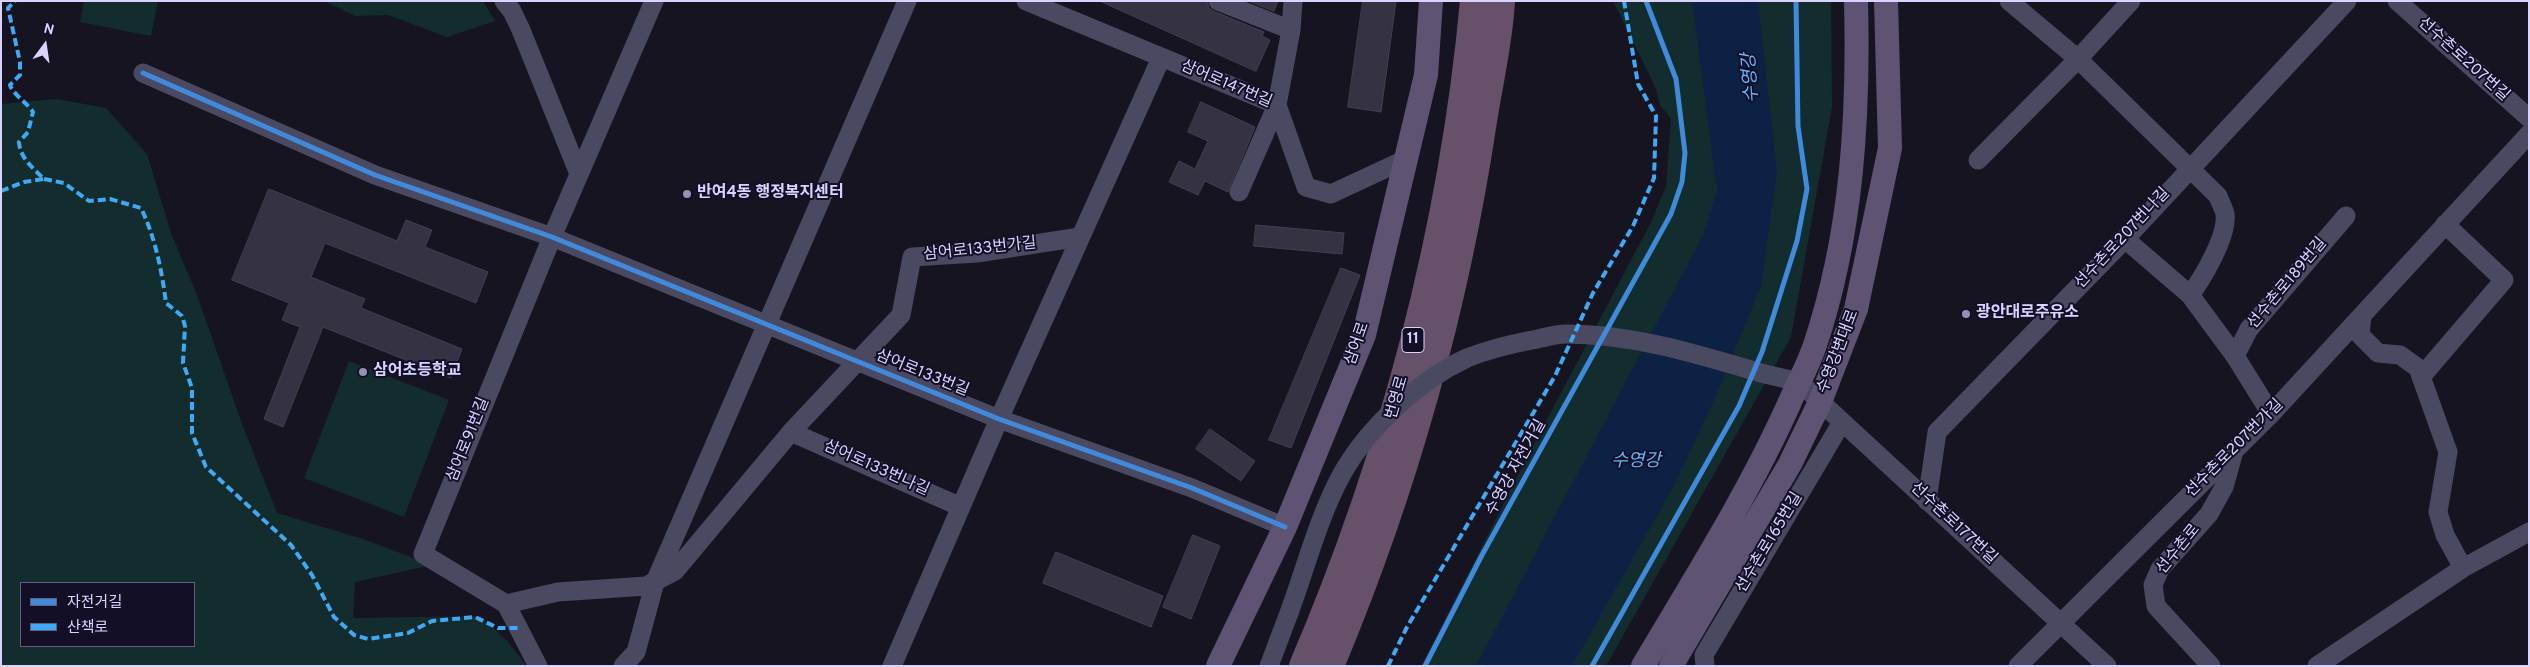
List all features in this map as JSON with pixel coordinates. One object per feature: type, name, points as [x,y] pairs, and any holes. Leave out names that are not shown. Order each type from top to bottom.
[{"type":"highway","name":"번영로","points":[[1303,666],[1358,520],[1398,403],[1437,242],[1467,76],[1474,1]]},
{"type":"highway","name":"번영로","points":[[1330,666],[1350,618],[1405,463],[1446,311],[1473,190],[1501,1]]},
{"type":"main road","name":"삼어로","points":[[1218,666],[1285,527],[1364,335],[1426,75],[1431,1]]},
{"type":"main road","name":"수영강변대로","points":[[1643,666],[1769,449],[1815,346],[1836,263],[1850,195],[1856,132],[1856,1]]},
{"type":"main road","name":"수영강변대로","points":[[1671,666],[1790,464],[1820,402],[1856,309],[1890,148],[1886,1]]},
{"type":"street","points":[[504,1],[512,11],[521,30],[579,174]]},
{"type":"street","points":[[552,237],[654,1]]},
{"type":"street","points":[[623,666],[636,652],[655,582],[907,1]]},
{"type":"street","name":"삼어로147번길","points":[[1026,1],[1277,105],[1306,187],[1331,194],[1406,159]]},
{"type":"street","points":[[1218,1],[1291,30]]},
{"type":"street","points":[[1239,192],[1277,105],[1291,30],[1293,1]]},
{"type":"street","points":[[2009,1],[2078,59],[2218,196],[2225,214],[2224,230],[2200,282],[2190,295]]},
{"type":"street","points":[[1978,160],[2078,59],[2131,1]]},
{"type":"street","name":"선수촌로207번나길","points":[[1927,501],[1937,432],[2125,240],[2189,168],[2347,1]]},
{"type":"street","name":"선수촌로207번길","points":[[2397,1],[2529,118]]},
{"type":"street","points":[[892,666],[998,419],[1161,58]]},
{"type":"street","name":"삼어로133번길","points":[[143,73],[375,175],[552,237],[998,419],[1192,488],[1285,527]]},
{"type":"street","name":"선수촌로207번가길","points":[[2018,666],[2271,414],[2529,134]]},
{"type":"street","name":"선수촌로189번길","points":[[2235,356],[2249,329],[2346,216]]},
{"type":"street","points":[[2421,377],[2504,280],[2445,224]]},
{"type":"street","name":"삼어로91번길","points":[[506,604],[423,554],[552,237]]},
{"type":"street","name":"삼어로133번가길","points":[[858,361],[901,315],[912,257],[977,253],[1080,237]]},
{"type":"street","points":[[2125,240],[2190,295],[2235,356],[2271,414]]},
{"type":"street","points":[[2362,315],[2360,335],[2378,352],[2400,355],[2418,368],[2448,452],[2438,512],[2445,535],[2463,568]]},
{"type":"street","points":[[1269,666],[1325,513],[1343,472],[1376,427],[1416,390],[1467,358],[1519,342],[1564,334],[1624,338],[1673,348],[1799,382]]},
{"type":"street","name":"삼어로133번길","points":[[655,582],[676,571],[791,432],[858,361]]},
{"type":"street","name":"선수촌로177번길","points":[[1799,382],[2107,666]]},
{"type":"street","name":"선수촌로165번길","points":[[1705,666],[1704,655],[1842,422]]},
{"type":"street","name":"삼어로133번나길","points":[[791,432],[961,507]]},
{"type":"street","name":"선수촌로","points":[[2211,666],[2156,606],[2152,586],[2160,569],[2209,514],[2224,487],[2234,451]]},
{"type":"street","points":[[2317,666],[2463,568],[2529,532]]},
{"type":"street","points":[[538,666],[506,604],[558,592],[646,586],[655,582]]},
{"type":"green space","points":[[84,1],[158,1],[151,36],[80,22]]},
{"type":"green space","points":[[324,1],[483,1],[495,21],[447,37],[388,15],[355,16]]},
{"type":"green space","points":[[1613,1],[1831,1],[1832,107],[1791,337],[1606,666],[1421,666],[1534,444],[1650,224],[1666,187],[1671,119],[1660,105],[1656,89]]},
{"type":"green space","points":[[57,99],[106,108],[147,154],[171,233],[197,295],[242,424],[277,513],[363,539],[432,565],[355,582],[353,618],[481,616],[506,640],[527,666],[1,666],[1,104]]},
{"type":"green space","points":[[349,361],[449,400],[404,517],[304,478]]},
{"type":"water","name":"수영강","points":[[1692,1],[1758,1],[1777,172],[1761,286],[1719,389],[1676,482],[1572,666],[1476,666],[1703,235],[1717,191]]},
{"type":"building","points":[[1100,1],[1207,1],[1209,8],[1213,11],[1264,32],[1262,36],[1270,40],[1256,71]]},
{"type":"building","points":[[1249,1],[1278,1],[1274,11]]},
{"type":"building","points":[[1363,1],[1396,1],[1381,112],[1348,107]]},
{"type":"building","points":[[1201,102],[1255,127],[1228,192],[1205,181],[1198,195],[1169,182],[1179,161],[1195,169],[1208,141],[1188,132]]},
{"type":"building","points":[[269,189],[397,241],[406,220],[432,230],[425,247],[488,272],[476,303],[325,243],[311,277],[365,299],[361,308],[462,349],[451,378],[323,327],[283,427],[264,419],[300,327],[282,320],[289,303],[232,280]]},
{"type":"building","points":[[1256,225],[1344,233],[1342,254],[1254,246]]},
{"type":"building","points":[[1341,268],[1360,275],[1291,448],[1269,440]]},
{"type":"building","points":[[1210,429],[1255,461],[1241,481],[1196,449]]},
{"type":"building","points":[[1193,535],[1220,546],[1191,619],[1163,607]]},
{"type":"building","points":[[1056,552],[1163,596],[1151,627],[1043,583]]},
{"type":"marked path","points":[[1,191],[24,182],[44,179],[28,162],[22,153],[19,142],[28,132],[33,112],[10,85],[20,75],[20,62],[8,8],[15,1]]},
{"type":"marked path","points":[[1388,666],[1407,627],[1555,376],[1593,293],[1633,226],[1654,178],[1656,116],[1638,84],[1624,1]]},
{"type":"marked path","points":[[44,179],[64,183],[89,201],[110,199],[141,208],[157,254],[166,303],[182,316],[185,326],[183,363],[192,388],[192,433],[206,467],[291,545],[312,575],[334,617],[354,635],[368,639],[408,633],[432,621],[475,617],[498,628],[519,628]]},
{"type":"cycle path","name":"수영강 자전거길","points":[[1425,666],[1482,555],[1671,214],[1682,182],[1685,153],[1676,79],[1646,1]]},
{"type":"cycle path","points":[[1592,666],[1739,406],[1762,352],[1797,241],[1807,189],[1798,126],[1796,1]]},
{"type":"cycle path","points":[[143,73],[375,175],[552,237],[999,419],[1192,488],[1285,527]]},
{"type":"place","name":"반여4동 행정복지센터","points":[[687,194]]},
{"type":"place","name":"광안대로주유소","points":[[1966,314]]},
{"type":"place","name":"삼어초등학교","points":[[363,372]]}]
